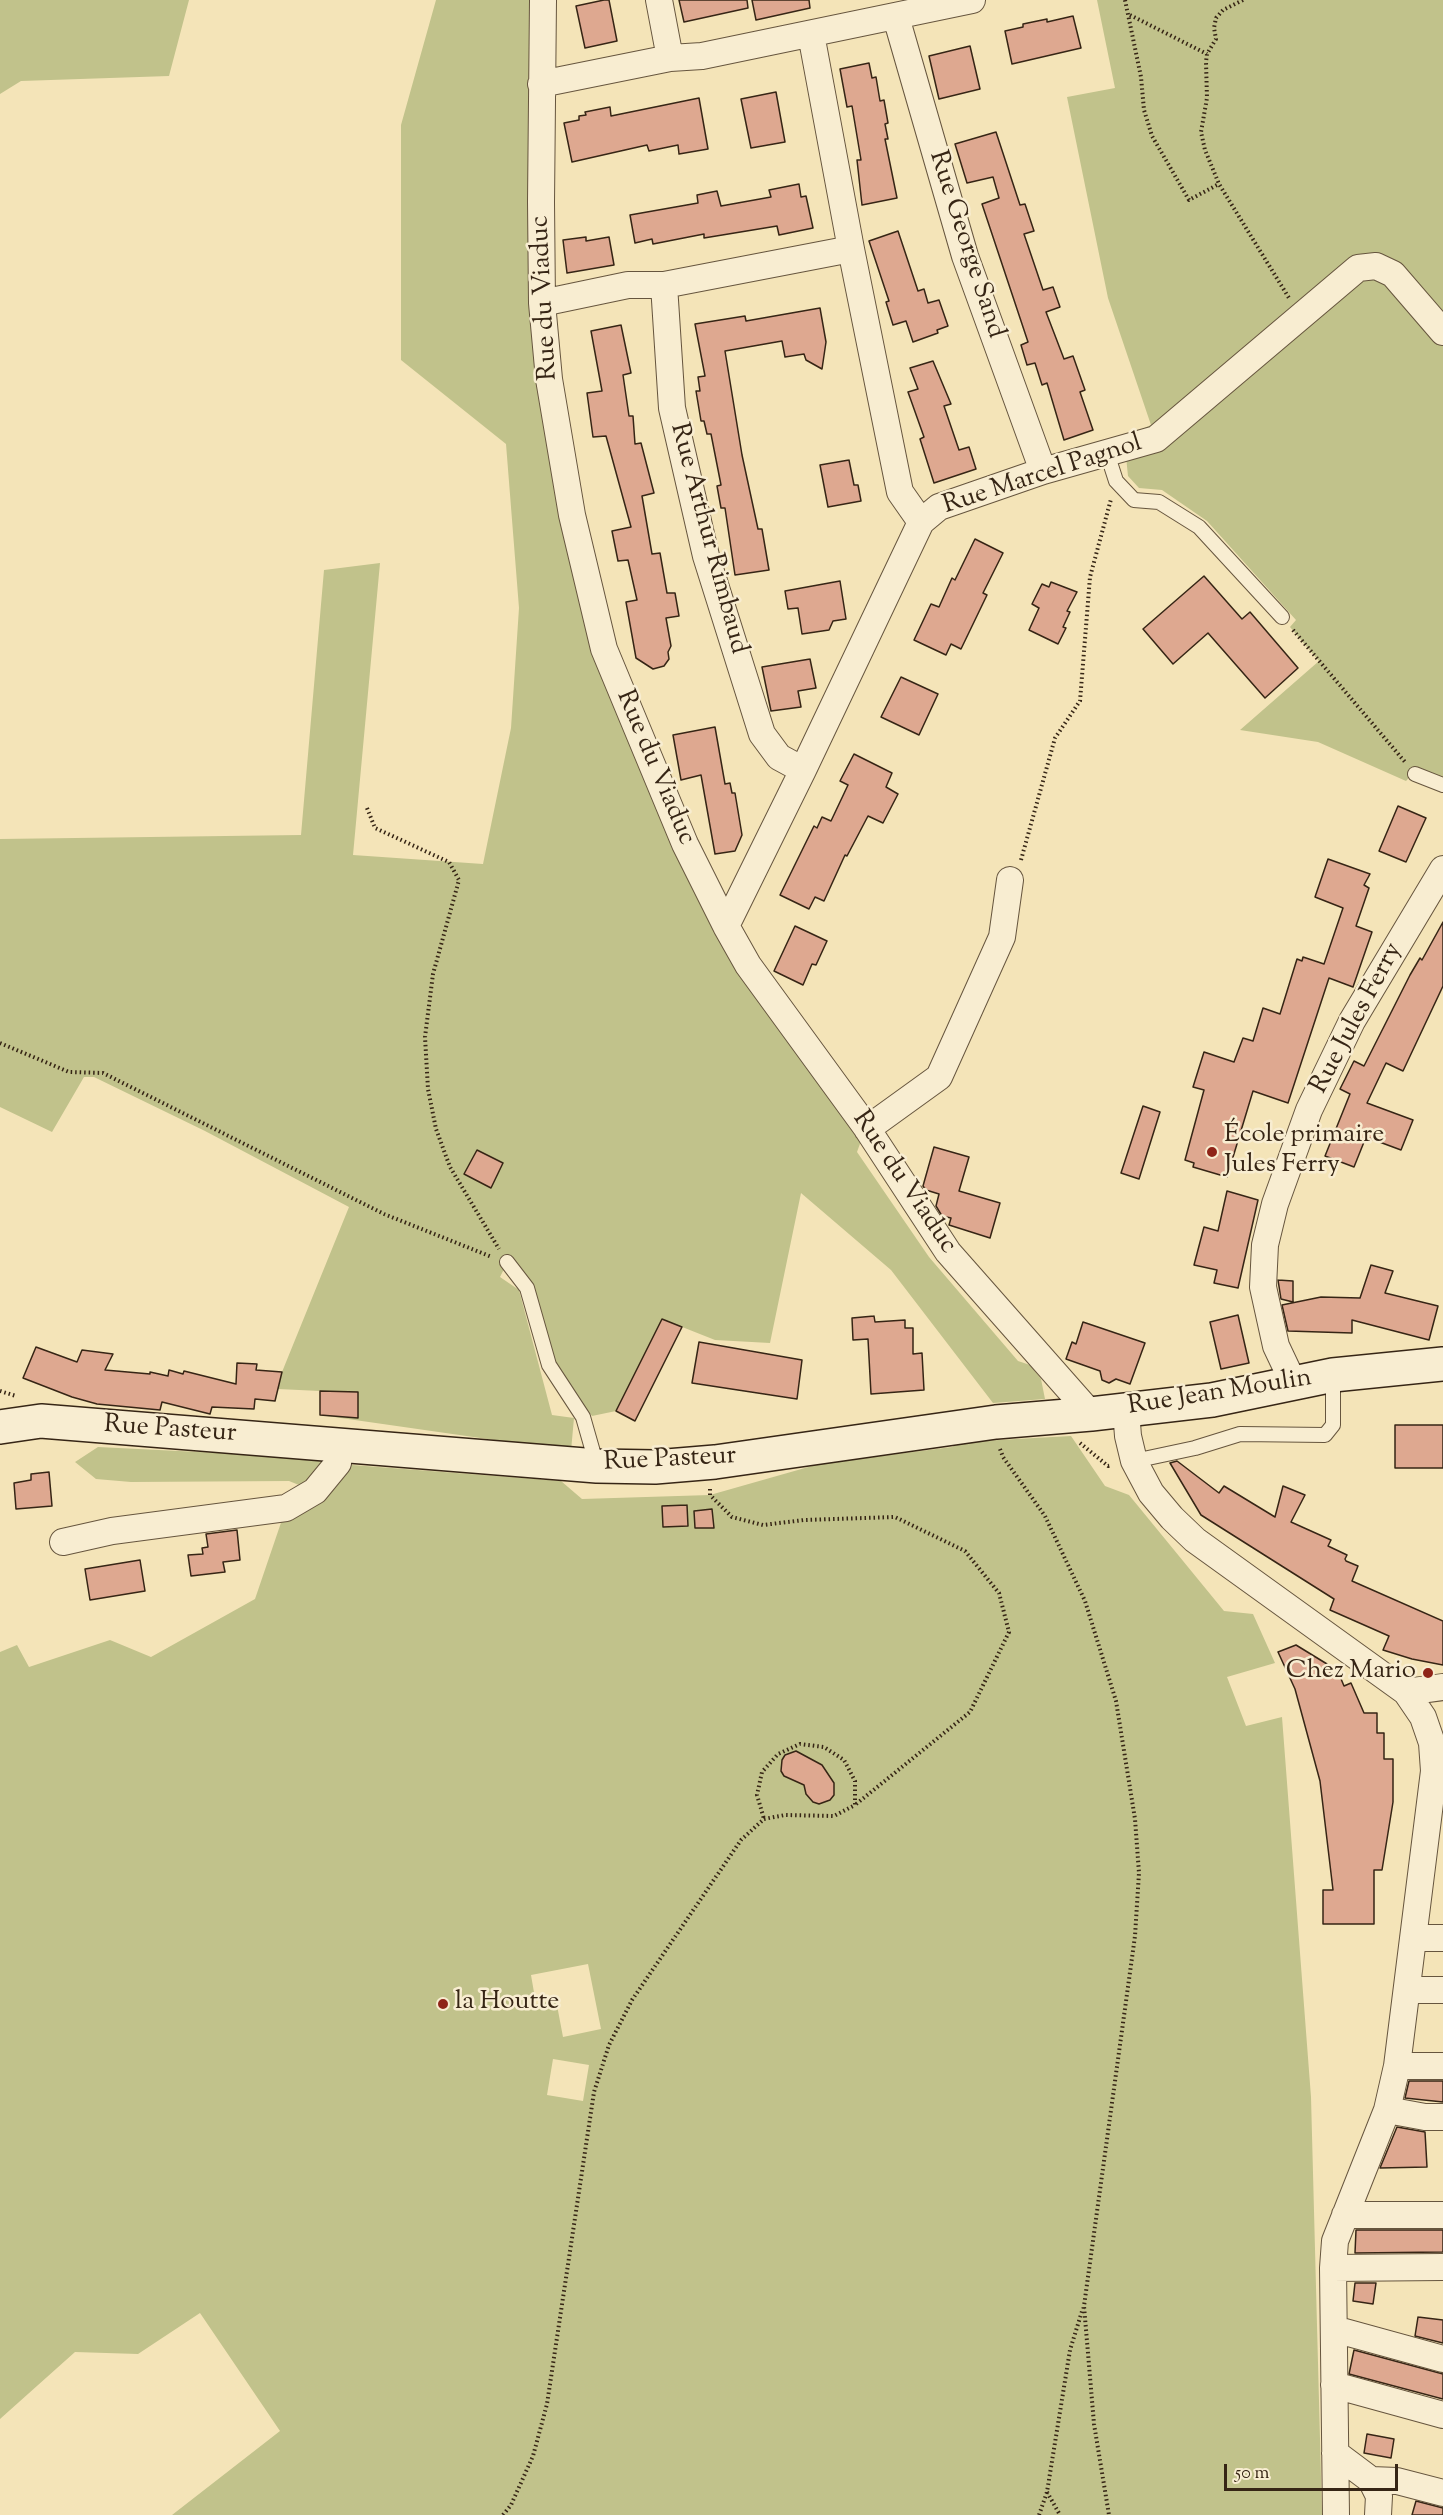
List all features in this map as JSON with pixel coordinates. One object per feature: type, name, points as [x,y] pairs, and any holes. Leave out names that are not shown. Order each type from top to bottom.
[{"type":"main road","name":"Rue Jean Moulin","points":[[996,1422],[1212,1400],[1333,1375],[1443,1364]]},
{"type":"main road","name":"Rue Pasteur","points":[[4,1422],[41,1421],[597,1466],[655,1467],[715,1462],[996,1422]]},
{"type":"street","name":"Rue du Viaduc","points":[[543,0],[542,303],[549,379],[572,515],[604,649],[685,844],[748,965],[867,1129],[948,1252],[1091,1414]]},
{"type":"street","points":[[659,0],[670,58]]},
{"type":"street","points":[[541,84],[670,58],[702,56],[972,0]]},
{"type":"street","name":"Rue George Sand","points":[[896,17],[964,255],[1042,471]]},
{"type":"street","points":[[811,34],[900,492],[921,522]]},
{"type":"street","points":[[542,303],[628,285],[664,285],[851,249]]},
{"type":"street","name":"Rue Marcel Pagnol","points":[[726,926],[921,522],[939,507],[1042,471],[1156,439],[1358,268],[1376,266],[1393,274],[1443,332]]},
{"type":"street","name":"Rue Arthur Rimbaud","points":[[664,285],[672,408],[706,556],[762,734],[779,757],[803,770]]},
{"type":"street","name":"Rue Jules Ferry","points":[[1293,1382],[1276,1346],[1263,1287],[1265,1245],[1275,1204],[1309,1110],[1352,1021],[1443,869]]},
{"type":"street","points":[[867,1129],[939,1077],[1002,937],[1010,879]]},
{"type":"street","points":[[1126,1410],[1128,1436],[1134,1461],[1151,1493],[1172,1518],[1195,1540],[1406,1692],[1423,1717],[1439,1774],[1413,1938],[1397,2066],[1387,2110],[1335,2241],[1333,2268],[1336,2515]]},
{"type":"street","points":[[63,1542],[112,1531],[286,1508],[315,1491],[338,1464],[341,1444]]},
{"type":"street","points":[[1406,1692],[1443,1687]]},
{"type":"street","points":[[1413,1938],[1443,1938]]},
{"type":"street","points":[[1407,1990],[1443,1990]]},
{"type":"street","points":[[1397,2066],[1443,2066]]},
{"type":"street","points":[[1387,2110],[1425,2117],[1443,2117]]},
{"type":"street","points":[[1345,2215],[1443,2215]]},
{"type":"street","points":[[1333,2268],[1443,2267]]},
{"type":"street","points":[[1334,2329],[1443,2359]]},
{"type":"street","points":[[1334,2385],[1443,2415]]},
{"type":"street","points":[[1335,2453],[1371,2480],[1379,2496],[1378,2515]]},
{"type":"street","points":[[1371,2480],[1397,2481],[1443,2493]]},
{"type":"lane","points":[[1107,453],[1116,481],[1134,500],[1159,502],[1199,527],[1281,617]]},
{"type":"lane","points":[[1415,774],[1443,785]]},
{"type":"lane","points":[[507,1262],[527,1288],[549,1365],[583,1417],[597,1466]]},
{"type":"lane","points":[[1134,1461],[1195,1448],[1240,1434],[1325,1435],[1333,1425],[1333,1375]]},
{"type":"path","points":[[1125,0],[1144,110],[1152,136],[1189,200],[1219,184]]},
{"type":"path","points":[[1244,0],[1223,10],[1216,18],[1214,28],[1216,39],[1207,54],[1207,98],[1201,132],[1205,150],[1219,184],[1287,296],[1303,314]]},
{"type":"path","points":[[1129,14],[1207,54]]},
{"type":"path","points":[[1010,879],[1023,857],[1055,738],[1080,701],[1090,577],[1116,481]]},
{"type":"path","points":[[1281,617],[1415,774]]},
{"type":"path","points":[[367,808],[375,828],[449,862],[459,880],[434,974],[425,1036],[428,1089],[436,1129],[450,1167],[507,1262]]},
{"type":"path","points":[[0,1043],[69,1072],[103,1073],[384,1214],[450,1242],[507,1262]]},
{"type":"path","points":[[996,1422],[997,1440],[1003,1457],[1045,1516],[1085,1601],[1116,1701],[1135,1819],[1139,1873],[1135,1936],[1083,2306],[1070,2350],[1047,2492],[1039,2515]]},
{"type":"path","points":[[502,2515],[511,2505],[533,2456],[547,2404],[594,2092],[609,2045],[632,2000],[741,1840],[764,1819],[785,1815],[834,1816],[855,1806],[970,1712],[1009,1632],[999,1593],[965,1551],[894,1517],[804,1520],[763,1525],[732,1517],[710,1495],[709,1479]]},
{"type":"path","points":[[764,1819],[757,1796],[762,1772],[778,1754],[800,1744],[824,1747],[844,1760],[855,1781],[855,1806]]},
{"type":"path","points":[[1083,2306],[1094,2424],[1109,2515]]},
{"type":"path","points":[[1047,2492],[1060,2515]]},
{"type":"green space","points":[[0,0],[189,0],[169,76],[21,81],[0,94]]},
{"type":"green space","points":[[436,0],[543,0],[542,303],[604,649],[685,844],[866,1127],[857,1152],[929,1257],[1018,1361],[1030,1365],[1041,1379],[1045,1399],[993,1403],[891,1270],[801,1193],[770,1343],[715,1340],[662,1319],[616,1411],[592,1416],[549,1365],[527,1288],[507,1263],[500,1277],[519,1290],[552,1415],[574,1418],[571,1451],[320,1415],[320,1391],[278,1389],[282,1372],[349,1207],[205,1131],[94,1077],[84,1077],[52,1132],[0,1107],[0,839],[301,835],[324,570],[380,563],[353,855],[483,864],[511,728],[519,608],[506,444],[401,360],[401,125]]},
{"type":"green space","points":[[1097,0],[1443,0],[1443,779],[1417,769],[1406,781],[1318,742],[1240,730],[1319,661],[1290,627],[1296,620],[1207,521],[1162,490],[1139,488],[1128,476],[1124,437],[1151,425],[1108,298],[1067,97],[1115,88]]},
{"type":"green space","points":[[1071,1436],[1105,1486],[1129,1495],[1224,1611],[1253,1614],[1275,1663],[1227,1677],[1246,1726],[1282,1717],[1311,2097],[1322,2515],[172,2515],[280,2431],[200,2313],[138,2354],[75,2352],[0,2419],[0,1652],[17,1645],[29,1667],[110,1640],[151,1657],[255,1599],[286,1508],[314,1491],[289,1481],[131,1482],[96,1479],[75,1462],[98,1447],[340,1459],[339,1464],[561,1481],[582,1499],[710,1495],[819,1464],[952,1447],[962,1442]],"holes":[[[588,1964],[601,2029],[563,2037],[556,2000],[536,2004],[531,1975]],[[553,2059],[589,2065],[583,2101],[547,2095]]]},
{"type":"building","points":[[609,0],[617,41],[585,48],[576,6]]},
{"type":"building","points":[[679,0],[747,0],[748,8],[684,22]]},
{"type":"building","points":[[752,0],[809,0],[810,8],[756,20]]},
{"type":"building","points":[[1073,16],[1081,48],[1012,64],[1005,31],[1023,27],[1023,24],[1047,19],[1047,22]]},
{"type":"building","points":[[970,46],[980,89],[939,99],[929,56]]},
{"type":"building","points":[[869,63],[872,78],[876,77],[880,101],[884,100],[888,123],[885,124],[888,139],[885,139],[897,198],[862,205],[857,160],[861,160],[852,106],[847,107],[840,69]]},
{"type":"building","points":[[776,92],[785,142],[751,148],[741,99]]},
{"type":"building","points":[[699,98],[708,149],[679,154],[678,145],[649,151],[647,145],[572,162],[564,123],[579,120],[579,116],[586,115],[585,112],[610,107],[611,116]]},
{"type":"building","points":[[996,132],[1020,205],[1025,204],[1034,231],[1024,234],[1043,290],[1053,287],[1060,307],[1046,312],[1064,359],[1073,356],[1085,390],[1080,392],[1093,430],[1064,440],[1047,383],[1042,385],[1035,363],[1027,365],[1021,345],[1028,342],[982,204],[999,198],[993,177],[967,183],[955,144]]},
{"type":"building","points":[[799,184],[801,197],[806,196],[813,228],[779,235],[777,226],[704,238],[704,234],[653,244],[652,239],[635,243],[630,215],[698,203],[697,195],[717,191],[721,206],[771,197],[769,190]]},
{"type":"building","points":[[898,231],[918,291],[924,289],[928,303],[939,300],[948,326],[937,330],[938,333],[913,342],[906,321],[893,325],[886,302],[889,301],[869,241]]},
{"type":"building","points":[[586,237],[586,241],[609,237],[614,265],[567,273],[563,240]]},
{"type":"building","points":[[820,308],[826,342],[822,369],[806,360],[804,354],[785,357],[782,341],[725,351],[742,455],[758,529],[762,529],[769,570],[735,575],[725,508],[721,508],[717,486],[721,485],[711,434],[707,434],[704,421],[701,421],[696,391],[700,391],[698,377],[705,376],[695,324],[745,316],[746,321]]},
{"type":"building","points":[[621,325],[631,373],[623,375],[629,416],[633,416],[635,444],[641,443],[654,493],[642,496],[652,554],[660,553],[667,593],[675,593],[679,616],[666,618],[671,646],[668,652],[669,659],[664,666],[653,669],[636,658],[626,602],[637,600],[628,560],[618,561],[612,531],[631,527],[606,436],[593,437],[587,393],[602,391],[591,331]]},
{"type":"building","points":[[933,361],[951,404],[944,406],[959,450],[969,447],[976,469],[934,483],[920,439],[924,437],[908,392],[918,389],[910,368]]},
{"type":"building","points":[[849,460],[854,485],[858,485],[861,501],[828,507],[820,465]]},
{"type":"building","points":[[975,539],[1003,553],[983,593],[987,595],[961,649],[951,644],[946,655],[914,640],[931,604],[939,607],[952,578],[955,580]]},
{"type":"building","points":[[1204,576],[1242,619],[1250,612],[1298,668],[1265,698],[1208,633],[1173,664],[1143,629]]},
{"type":"building","points":[[840,581],[846,619],[833,621],[829,630],[802,634],[798,608],[788,609],[785,591]]},
{"type":"building","points":[[1051,582],[1077,592],[1067,611],[1070,612],[1063,627],[1066,628],[1058,644],[1029,630],[1039,608],[1032,604],[1042,584],[1049,587]]},
{"type":"building","points":[[810,659],[816,688],[798,691],[801,707],[771,711],[762,667]]},
{"type":"building","points":[[901,677],[938,694],[919,735],[881,717]]},
{"type":"building","points":[[715,727],[725,784],[730,783],[732,793],[735,793],[742,835],[735,851],[715,854],[701,775],[681,780],[673,735]]},
{"type":"building","points":[[854,754],[892,773],[886,787],[898,794],[883,823],[868,816],[847,856],[845,855],[824,901],[815,897],[809,909],[780,895],[814,826],[817,828],[822,817],[831,821],[848,785],[840,781]]},
{"type":"building","points":[[1398,806],[1426,818],[1406,862],[1379,851]]},
{"type":"building","points":[[1328,859],[1370,874],[1364,885],[1369,888],[1356,926],[1372,932],[1353,987],[1329,978],[1288,1103],[1253,1091],[1227,1177],[1193,1167],[1194,1163],[1185,1160],[1204,1090],[1193,1087],[1204,1052],[1234,1062],[1243,1038],[1253,1041],[1263,1008],[1280,1014],[1297,959],[1302,961],[1303,957],[1324,964],[1343,908],[1315,897]]},
{"type":"building","points":[[1443,922],[1443,986],[1403,1071],[1386,1063],[1367,1103],[1413,1120],[1401,1150],[1366,1137],[1354,1167],[1325,1156],[1350,1094],[1340,1089],[1354,1061],[1364,1066],[1410,975],[1420,958],[1422,960]]},
{"type":"building","points":[[795,926],[827,941],[816,965],[812,964],[803,985],[774,971]]},
{"type":"building","points":[[1143,1106],[1160,1112],[1139,1179],[1121,1173]]},
{"type":"building","points":[[934,1147],[969,1157],[959,1191],[1000,1203],[990,1238],[949,1225],[951,1218],[942,1216],[936,1206],[939,1194],[926,1190],[923,1186]]},
{"type":"building","points":[[477,1150],[503,1163],[491,1188],[464,1174]]},
{"type":"building","points":[[1227,1191],[1258,1200],[1238,1288],[1214,1283],[1217,1270],[1194,1265],[1204,1227],[1218,1231]]},
{"type":"building","points":[[1371,1265],[1393,1271],[1385,1293],[1438,1306],[1429,1340],[1352,1320],[1352,1333],[1288,1331],[1282,1305],[1321,1297],[1360,1298]]},
{"type":"building","points":[[1278,1280],[1293,1281],[1293,1302],[1281,1299]]},
{"type":"building","points":[[1238,1315],[1249,1363],[1221,1369],[1210,1322]]},
{"type":"building","points":[[874,1316],[875,1322],[905,1320],[905,1328],[913,1328],[913,1354],[922,1353],[924,1390],[871,1394],[868,1339],[853,1340],[852,1318]]},
{"type":"building","points":[[662,1319],[682,1327],[635,1421],[616,1411]]},
{"type":"building","points":[[1083,1322],[1145,1343],[1130,1384],[1116,1379],[1109,1383],[1102,1380],[1100,1371],[1066,1359],[1072,1342],[1076,1344]]},
{"type":"building","points":[[699,1342],[802,1360],[797,1399],[692,1383]]},
{"type":"building","points":[[36,1347],[77,1362],[82,1350],[113,1354],[105,1370],[150,1374],[150,1372],[168,1376],[169,1370],[183,1374],[184,1371],[236,1384],[237,1363],[257,1364],[256,1370],[282,1372],[275,1401],[255,1399],[254,1409],[212,1407],[210,1414],[162,1402],[160,1410],[97,1404],[23,1378]]},
{"type":"building","points":[[320,1391],[358,1392],[358,1418],[320,1415]]},
{"type":"building","points":[[1395,1425],[1443,1425],[1443,1468],[1395,1468]]},
{"type":"building","points":[[1177,1461],[1219,1493],[1224,1486],[1275,1517],[1283,1486],[1305,1495],[1291,1522],[1331,1540],[1328,1546],[1347,1555],[1346,1561],[1358,1566],[1352,1581],[1443,1621],[1443,1665],[1383,1650],[1389,1636],[1330,1610],[1334,1599],[1201,1515],[1170,1463]]},
{"type":"building","points":[[49,1472],[52,1506],[16,1509],[14,1483],[31,1480],[31,1474]]},
{"type":"building","points":[[687,1505],[688,1526],[663,1527],[662,1506]]},
{"type":"building","points":[[712,1509],[714,1528],[695,1528],[694,1511]]},
{"type":"building","points":[[237,1530],[240,1560],[223,1562],[225,1572],[191,1576],[188,1555],[203,1554],[202,1548],[208,1547],[206,1534]]},
{"type":"building","points":[[140,1560],[145,1591],[90,1600],[85,1569]]},
{"type":"building","points":[[1296,1645],[1327,1664],[1332,1677],[1339,1674],[1344,1686],[1351,1683],[1364,1713],[1377,1713],[1377,1733],[1384,1733],[1384,1759],[1393,1759],[1393,1802],[1382,1870],[1374,1870],[1374,1924],[1323,1924],[1323,1890],[1333,1890],[1320,1781],[1295,1689],[1278,1652]]},
{"type":"building","points":[[796,1751],[822,1765],[834,1783],[834,1795],[830,1800],[819,1804],[813,1802],[806,1794],[804,1785],[784,1776],[781,1771],[782,1760],[785,1755]]},
{"type":"building","points":[[1409,2081],[1443,2081],[1443,2102],[1405,2098]]},
{"type":"building","points":[[1397,2127],[1425,2132],[1427,2167],[1380,2168]]},
{"type":"building","points":[[1356,2230],[1443,2230],[1443,2252],[1355,2253]]},
{"type":"building","points":[[1355,2283],[1376,2283],[1373,2304],[1353,2301]]},
{"type":"building","points":[[1418,2317],[1443,2320],[1443,2343],[1415,2336]]},
{"type":"building","points":[[1354,2350],[1443,2374],[1443,2399],[1349,2374]]},
{"type":"building","points":[[1367,2434],[1394,2439],[1391,2458],[1364,2453]]},
{"type":"building","points":[[1416,2501],[1443,2508],[1443,2515],[1412,2515]]},
{"type":"place","name":"École primaire Jules Ferry","points":[[1212,1152]]},
{"type":"place","name":"Chez Mario","points":[[1428,1673]]},
{"type":"place","name":"la Houtte","points":[[443,2004]]}]
